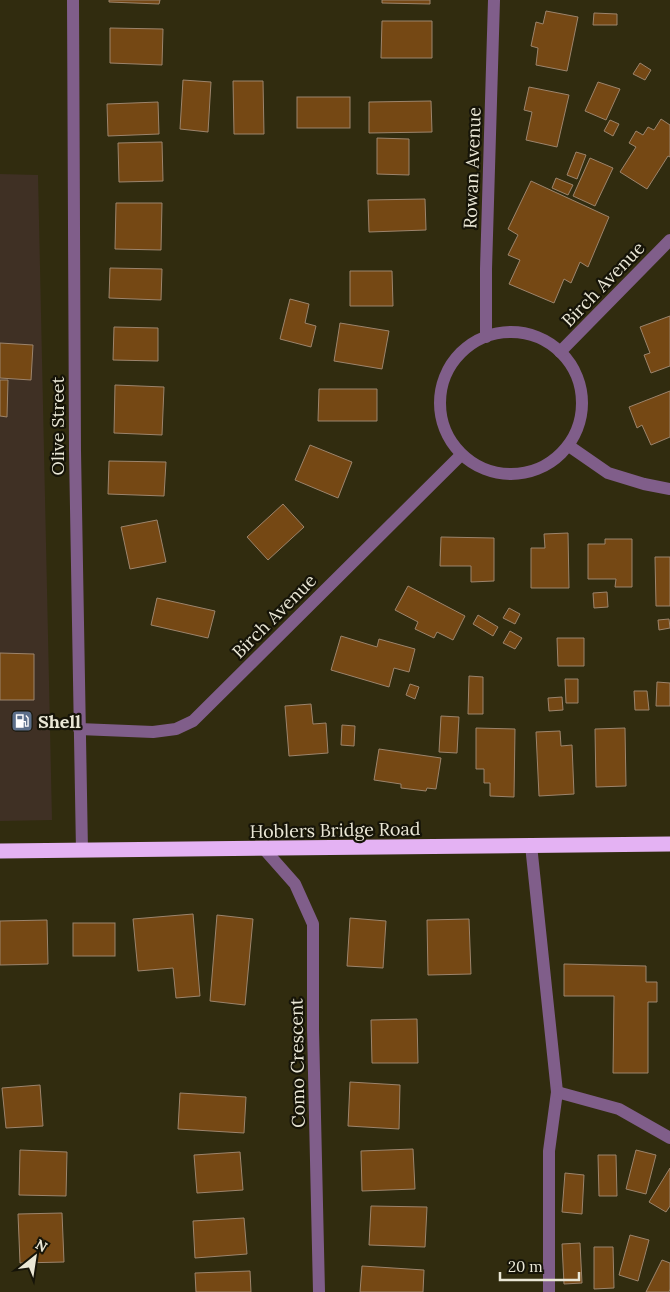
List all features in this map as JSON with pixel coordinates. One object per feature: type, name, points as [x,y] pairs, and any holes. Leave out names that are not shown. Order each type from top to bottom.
[{"type":"highway","name":"Hoblers Bridge Road","points":[[0,851],[670,844]]},
{"type":"street","name":"Olive Street","points":[[73,0],[75,467],[82,851]]},
{"type":"street","name":"Rowan Avenue","points":[[486,337],[486,259],[494,0]]},
{"type":"street","name":"Birch Avenue","points":[[560,352],[670,240]]},
{"type":"street","points":[[506,332],[526,334],[544,340],[560,352],[573,368],[581,388],[582,408],[578,428],[569,446],[552,463],[530,473],[506,475],[483,469],[461,455],[448,437],[440,413],[441,389],[450,366],[466,348],[486,337],[506,332]]},
{"type":"street","points":[[569,446],[608,473],[644,484],[670,489]]},
{"type":"street","name":"Birch Avenue","points":[[80,729],[153,732],[176,729],[194,721],[461,455]]},
{"type":"street","points":[[531,846],[557,1092],[549,1151],[549,1292]]},
{"type":"street","name":"Como Crescent","points":[[264,849],[295,884],[314,924],[313,1029],[319,1292]]},
{"type":"street","points":[[557,1092],[620,1109],[670,1138]]},
{"type":"shaded area","points":[[0,174],[38,175],[52,820],[0,821]]},
{"type":"building","points":[[109,0],[160,0],[159,4],[109,2]]},
{"type":"building","points":[[382,0],[430,0],[430,4],[382,3]]},
{"type":"building","points":[[546,11],[578,17],[567,71],[536,65],[538,48],[531,46],[536,22],[543,24]]},
{"type":"building","points":[[594,13],[617,14],[617,25],[593,25]]},
{"type":"building","points":[[382,21],[432,21],[432,58],[381,58]]},
{"type":"building","points":[[110,28],[163,29],[162,65],[110,63]]},
{"type":"building","points":[[640,63],[651,70],[645,80],[633,74]]},
{"type":"building","points":[[183,80],[211,82],[208,132],[180,129]]},
{"type":"building","points":[[233,81],[263,81],[264,134],[234,134]]},
{"type":"building","points":[[598,82],[620,89],[606,120],[585,111]]},
{"type":"building","points":[[529,87],[569,95],[557,147],[526,140],[532,112],[524,110]]},
{"type":"building","points":[[297,97],[350,97],[350,128],[297,128]]},
{"type":"building","points":[[431,101],[432,132],[369,133],[369,102]]},
{"type":"building","points":[[158,102],[159,134],[108,136],[107,104]]},
{"type":"building","points":[[661,119],[670,125],[670,157],[668,156],[647,189],[620,172],[636,147],[629,143],[636,131],[643,135],[648,127],[654,130]]},
{"type":"building","points":[[610,120],[619,124],[613,136],[604,131]]},
{"type":"building","points":[[377,138],[409,139],[409,175],[377,174]]},
{"type":"building","points":[[162,142],[163,181],[119,182],[118,143]]},
{"type":"building","points":[[576,152],[586,155],[577,179],[567,175]]},
{"type":"building","points":[[590,158],[613,168],[595,206],[573,196]]},
{"type":"building","points":[[556,178],[573,185],[568,195],[552,188]]},
{"type":"building","points":[[531,181],[609,217],[588,267],[580,262],[571,283],[564,279],[554,303],[509,284],[520,260],[508,255],[518,235],[508,229]]},
{"type":"building","points":[[425,199],[426,230],[369,232],[368,200]]},
{"type":"building","points":[[116,203],[162,203],[161,250],[115,249]]},
{"type":"building","points":[[110,268],[162,269],[161,300],[109,298]]},
{"type":"building","points":[[350,271],[392,271],[393,306],[350,306]]},
{"type":"building","points":[[290,299],[309,304],[305,323],[316,326],[311,347],[280,339]]},
{"type":"building","points":[[670,316],[670,366],[651,373],[644,355],[650,353],[640,327]]},
{"type":"building","points":[[340,323],[389,331],[382,369],[334,361]]},
{"type":"building","points":[[114,327],[158,328],[158,361],[113,360]]},
{"type":"building","points":[[0,343],[33,345],[31,380],[0,378]]},
{"type":"building","points":[[0,380],[8,380],[7,417],[0,416]]},
{"type":"building","points":[[115,385],[164,387],[162,435],[114,433]]},
{"type":"building","points":[[319,389],[377,389],[377,421],[318,421]]},
{"type":"building","points":[[670,391],[670,437],[651,445],[642,425],[637,428],[629,407]]},
{"type":"building","points":[[310,445],[352,462],[338,498],[295,480]]},
{"type":"building","points":[[109,461],[166,462],[164,496],[108,494]]},
{"type":"building","points":[[283,504],[304,527],[268,560],[247,537]]},
{"type":"building","points":[[157,520],[166,562],[130,569],[121,527]]},
{"type":"building","points":[[568,533],[569,588],[531,588],[531,548],[545,548],[544,534]]},
{"type":"building","points":[[441,537],[494,538],[494,581],[471,582],[471,566],[440,566]]},
{"type":"building","points":[[605,539],[632,539],[632,587],[615,587],[616,579],[588,579],[588,544],[605,544]]},
{"type":"building","points":[[655,557],[670,557],[670,606],[656,606]]},
{"type":"building","points":[[408,586],[465,616],[453,640],[437,632],[434,638],[415,629],[418,622],[395,610]]},
{"type":"building","points":[[607,592],[608,607],[594,608],[593,593]]},
{"type":"building","points":[[157,598],[215,611],[208,638],[151,625]]},
{"type":"building","points":[[509,608],[520,614],[515,624],[503,618]]},
{"type":"building","points":[[478,615],[498,627],[493,636],[473,624]]},
{"type":"building","points":[[669,619],[670,628],[659,630],[658,620]]},
{"type":"building","points":[[510,631],[522,638],[515,649],[503,643]]},
{"type":"building","points":[[341,636],[377,647],[379,639],[415,649],[409,672],[394,668],[389,687],[331,670]]},
{"type":"building","points":[[557,638],[584,638],[584,666],[558,666]]},
{"type":"building","points":[[0,653],[34,654],[34,700],[0,700]]},
{"type":"building","points":[[469,676],[483,677],[483,714],[468,714]]},
{"type":"building","points":[[565,679],[578,679],[578,703],[566,703]]},
{"type":"building","points":[[657,682],[670,683],[670,706],[656,706]]},
{"type":"building","points":[[410,684],[419,687],[415,699],[406,695]]},
{"type":"building","points":[[634,691],[647,691],[649,710],[635,710]]},
{"type":"building","points":[[562,697],[563,710],[549,711],[548,698]]},
{"type":"building","points":[[311,704],[313,724],[326,723],[328,753],[289,756],[285,706]]},
{"type":"building","points":[[441,716],[459,717],[457,753],[439,752]]},
{"type":"building","points":[[342,725],[355,726],[354,746],[341,745]]},
{"type":"building","points":[[476,728],[515,729],[514,797],[490,796],[490,783],[484,783],[484,769],[476,769]]},
{"type":"building","points":[[625,728],[626,786],[596,787],[595,729]]},
{"type":"building","points":[[560,731],[561,746],[572,745],[574,794],[539,796],[536,732]]},
{"type":"building","points":[[379,749],[441,758],[436,789],[427,788],[426,791],[401,788],[401,784],[374,780]]},
{"type":"building","points":[[193,914],[200,996],[176,998],[173,968],[138,971],[133,919]]},
{"type":"building","points":[[217,915],[253,919],[245,1005],[210,1001]]},
{"type":"building","points":[[350,918],[386,921],[383,968],[347,966]]},
{"type":"building","points":[[469,919],[471,974],[428,975],[427,920]]},
{"type":"building","points":[[47,920],[48,964],[0,965],[0,921]]},
{"type":"building","points":[[73,923],[115,923],[115,956],[73,956]]},
{"type":"building","points":[[564,964],[646,966],[646,982],[657,982],[657,1002],[648,1002],[648,1073],[613,1073],[614,996],[564,996]]},
{"type":"building","points":[[417,1019],[418,1063],[372,1063],[371,1020]]},
{"type":"building","points":[[350,1082],[400,1085],[399,1129],[348,1126]]},
{"type":"building","points":[[40,1085],[43,1126],[6,1128],[2,1088]]},
{"type":"building","points":[[180,1093],[246,1097],[244,1133],[178,1129]]},
{"type":"building","points":[[413,1149],[415,1189],[362,1191],[361,1151]]},
{"type":"building","points":[[20,1150],[67,1152],[66,1196],[19,1195]]},
{"type":"building","points":[[636,1150],[656,1155],[646,1194],[626,1189]]},
{"type":"building","points":[[240,1152],[243,1190],[197,1193],[194,1155]]},
{"type":"building","points":[[598,1155],[616,1155],[617,1196],[599,1196]]},
{"type":"building","points":[[670,1168],[670,1206],[666,1212],[649,1202]]},
{"type":"building","points":[[565,1173],[584,1175],[582,1214],[562,1212]]},
{"type":"building","points":[[371,1206],[427,1207],[425,1247],[369,1245]]},
{"type":"building","points":[[62,1213],[64,1262],[20,1263],[18,1214]]},
{"type":"building","points":[[244,1218],[247,1254],[195,1258],[193,1221]]},
{"type":"building","points":[[630,1235],[649,1240],[638,1281],[619,1275]]},
{"type":"building","points":[[580,1243],[582,1283],[564,1284],[562,1244]]},
{"type":"building","points":[[594,1247],[613,1247],[614,1288],[594,1289]]},
{"type":"building","points":[[662,1260],[670,1263],[669,1292],[646,1292]]},
{"type":"building","points":[[362,1266],[424,1270],[423,1292],[360,1292]]},
{"type":"building","points":[[250,1271],[251,1292],[196,1292],[195,1273]]},
{"type":"place","name":"Shell","points":[[22,721]]}]
